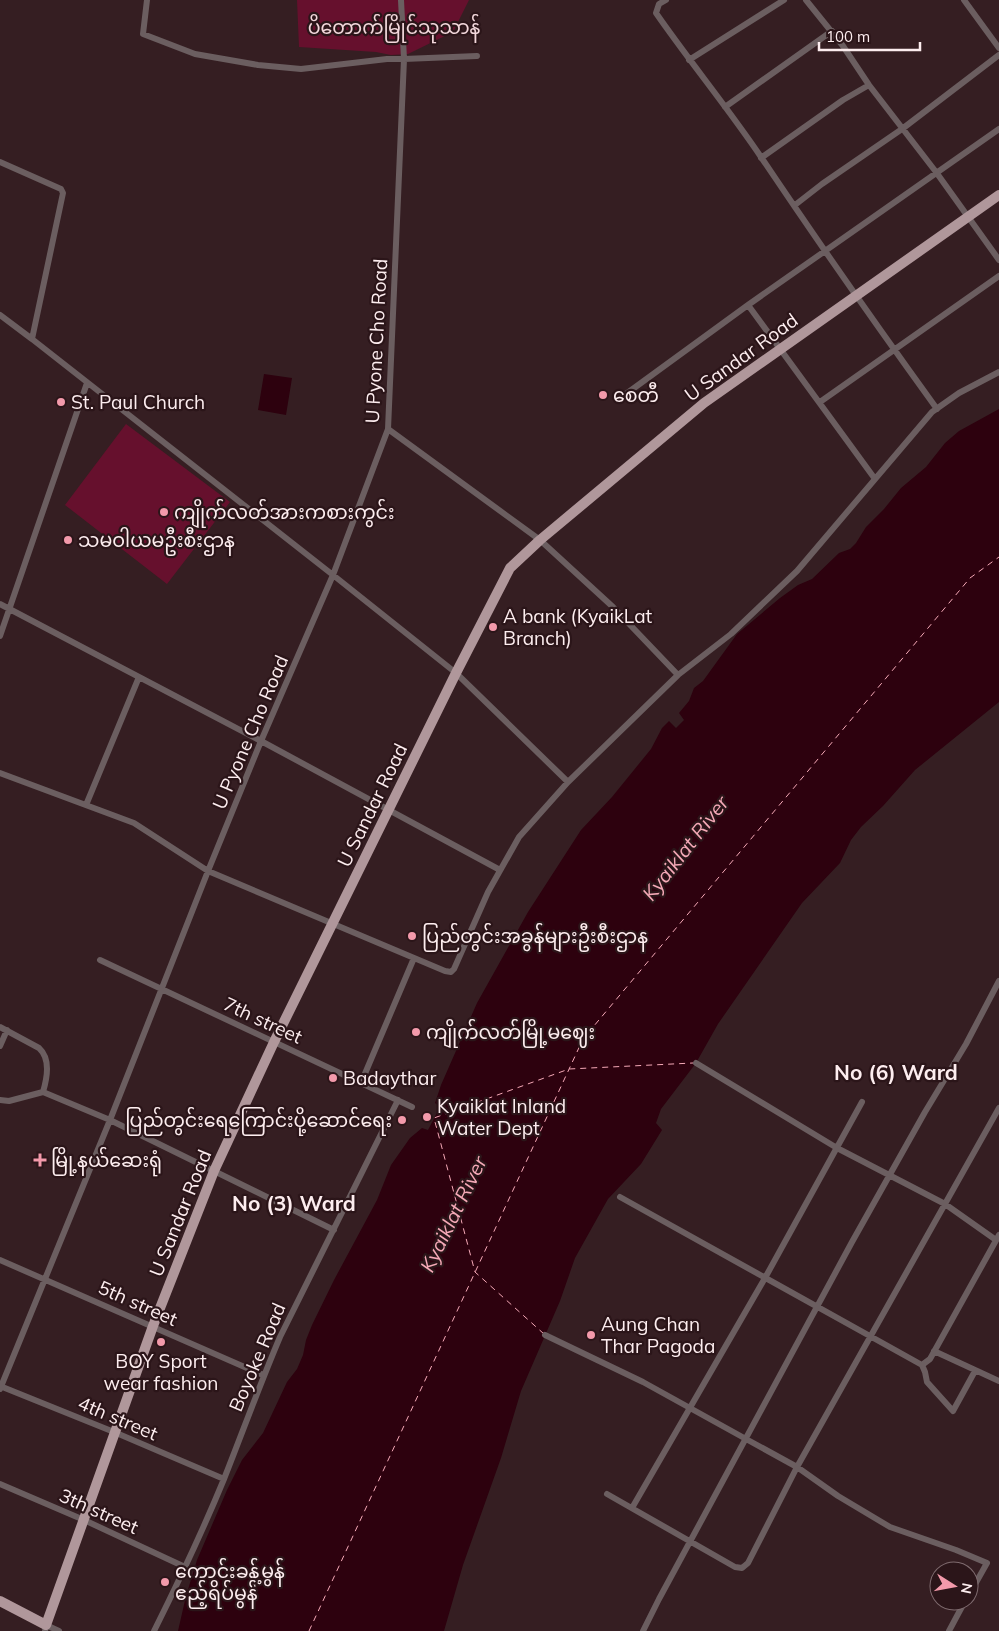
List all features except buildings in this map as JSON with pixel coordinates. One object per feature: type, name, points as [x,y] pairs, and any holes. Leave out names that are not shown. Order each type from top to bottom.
[{"type":"main road","name":"U Sandar Road","points":[[45,1628],[153,1326],[214,1172],[274,1042],[456,673],[510,568],[540,540],[704,403],[999,195]]},
{"type":"main road","points":[[0,1602],[45,1628]]},
{"type":"street","points":[[146,0],[143,34],[195,54],[258,65],[300,69],[387,59],[477,56]]},
{"type":"street","name":"U Pyone Cho Road","points":[[0,1387],[110,1120],[261,741],[333,575],[388,429],[404,59],[401,0]]},
{"type":"street","points":[[666,0],[659,4],[656,13],[795,205],[856,296],[937,409]]},
{"type":"street","points":[[689,60],[784,0]]},
{"type":"street","points":[[806,0],[832,31],[999,260]]},
{"type":"street","points":[[964,0],[999,48]]},
{"type":"street","points":[[725,108],[832,31]]},
{"type":"street","points":[[795,205],[902,129],[999,55]]},
{"type":"street","points":[[761,158],[843,100],[870,85]]},
{"type":"street","points":[[619,399],[748,305],[999,129]]},
{"type":"street","points":[[0,162],[61,189],[63,193],[32,339]]},
{"type":"street","points":[[820,402],[999,276]]},
{"type":"street","points":[[748,305],[875,480]]},
{"type":"street","points":[[0,315],[456,673],[568,782]]},
{"type":"street","points":[[0,773],[134,823],[208,871],[447,972],[453,970],[488,892],[520,837],[568,782],[678,674],[731,634],[797,571],[937,409],[958,392],[999,372]]},
{"type":"street","points":[[0,636],[88,383]]},
{"type":"street","points":[[388,429],[540,540],[613,607],[678,674]]},
{"type":"street","points":[[0,604],[261,741],[500,870]]},
{"type":"street","points":[[86,805],[140,677]]},
{"type":"street","points":[[361,1083],[414,958]]},
{"type":"street","name":"7th street","points":[[100,960],[412,1107]]},
{"type":"street","points":[[643,1631],[890,1174],[966,1044],[999,981]]},
{"type":"street","points":[[0,1027],[44,1052],[47,1062],[43,1092]]},
{"type":"street","points":[[0,1046],[7,1030]]},
{"type":"street","points":[[696,1063],[836,1148],[890,1174],[945,1204],[998,1238],[930,1359],[922,1365]]},
{"type":"street","points":[[0,1100],[9,1101],[43,1092],[110,1120],[334,1230]]},
{"type":"street","name":"Boyoke Road","points":[[154,1631],[224,1479],[280,1337],[398,1100]]},
{"type":"street","points":[[632,1508],[765,1278],[862,1102]]},
{"type":"street","points":[[607,1494],[735,1568],[742,1568],[748,1563],[797,1467],[999,1108]]},
{"type":"street","points":[[620,1197],[922,1365],[927,1382],[953,1411],[975,1371]]},
{"type":"street","name":"5th street","points":[[0,1260],[264,1375]]},
{"type":"street","points":[[545,1335],[642,1382],[746,1438],[797,1467],[838,1496],[890,1527],[987,1563],[979,1577]]},
{"type":"street","points":[[934,1351],[999,1381]]},
{"type":"street","name":"4th street","points":[[0,1387],[114,1432],[224,1479]]},
{"type":"street","name":"3th street","points":[[0,1484],[84,1520],[185,1567]]},
{"type":"street","points":[[948,1631],[959,1611]]},
{"type":"street","points":[[45,1628],[59,1631]]},
{"type":"green space","name":"ပိတောက်မြိုင်သုသာန်","points":[[297,0],[469,0],[453,32],[408,54],[391,55],[376,52],[299,47]]},
{"type":"green space","points":[[126,424],[230,502],[167,584],[65,505]]},
{"type":"water","points":[[264,374],[292,378],[286,415],[258,410]]},
{"type":"water","name":"Kyaiklat River","points":[[999,409],[999,702],[915,770],[883,806],[861,827],[851,840],[840,863],[802,903],[718,1024],[696,1063],[661,1109],[656,1123],[662,1130],[641,1164],[608,1199],[575,1258],[560,1301],[521,1391],[501,1458],[463,1565],[444,1631],[178,1631],[197,1560],[242,1460],[263,1433],[287,1382],[297,1369],[312,1325],[377,1200],[391,1165],[410,1138],[422,1128],[428,1130],[440,1107],[435,1103],[441,1085],[477,1003],[528,912],[581,830],[612,797],[651,749],[662,728],[669,721],[676,728],[684,720],[679,713],[689,701],[694,688],[703,681],[737,634],[780,598],[798,585],[812,579],[839,553],[850,549],[866,527],[901,488],[926,467],[945,443],[959,431]]},
{"type":"ferry route","points":[[309,1631],[583,1039],[970,578],[999,557]]},
{"type":"ferry route","points":[[544,1334],[475,1272],[434,1118],[569,1069],[693,1063]]},
{"type":"place","name":"စေတီ","points":[[603,395]]},
{"type":"place","name":"St. Paul Church","points":[[61,402]]},
{"type":"place","name":"ကျိုက်လတ်အားကစားကွင်း","points":[[164,512]]},
{"type":"place","name":"သမဝါယမဦးစီးဌာန","points":[[68,540]]},
{"type":"place","name":"A bank (KyaikLat Branch)","points":[[493,627]]},
{"type":"place","name":"ပြည်တွင်းအခွန်များဦးစီးဌာန","points":[[412,936]]},
{"type":"place","name":"ကျိုက်လတ်မြို့မဈေး","points":[[416,1032]]},
{"type":"place","name":"Badaythar","points":[[333,1078]]},
{"type":"place","name":"Kyaiklat Inland Water Dept","points":[[427,1117]]},
{"type":"place","name":"ပြည်တွင်းရေကြောင်းပို့ဆောင်ရေး","points":[[402,1120]]},
{"type":"place","name":"မြို့နယ်ဆေးရုံ","points":[[40,1160]]},
{"type":"place","name":"Aung Chan Thar Pagoda","points":[[591,1335]]},
{"type":"place","name":"BOY Sport wear fashion","points":[[161,1342]]},
{"type":"place","name":"ကောင်းခန့်မွန် ဧည့်ရိပ်မွန်","points":[[165,1582]]},
{"type":"district","name":"No (6) Ward","points":[[896,1072]]},
{"type":"district","name":"No (3) Ward","points":[[294,1203]]}]
